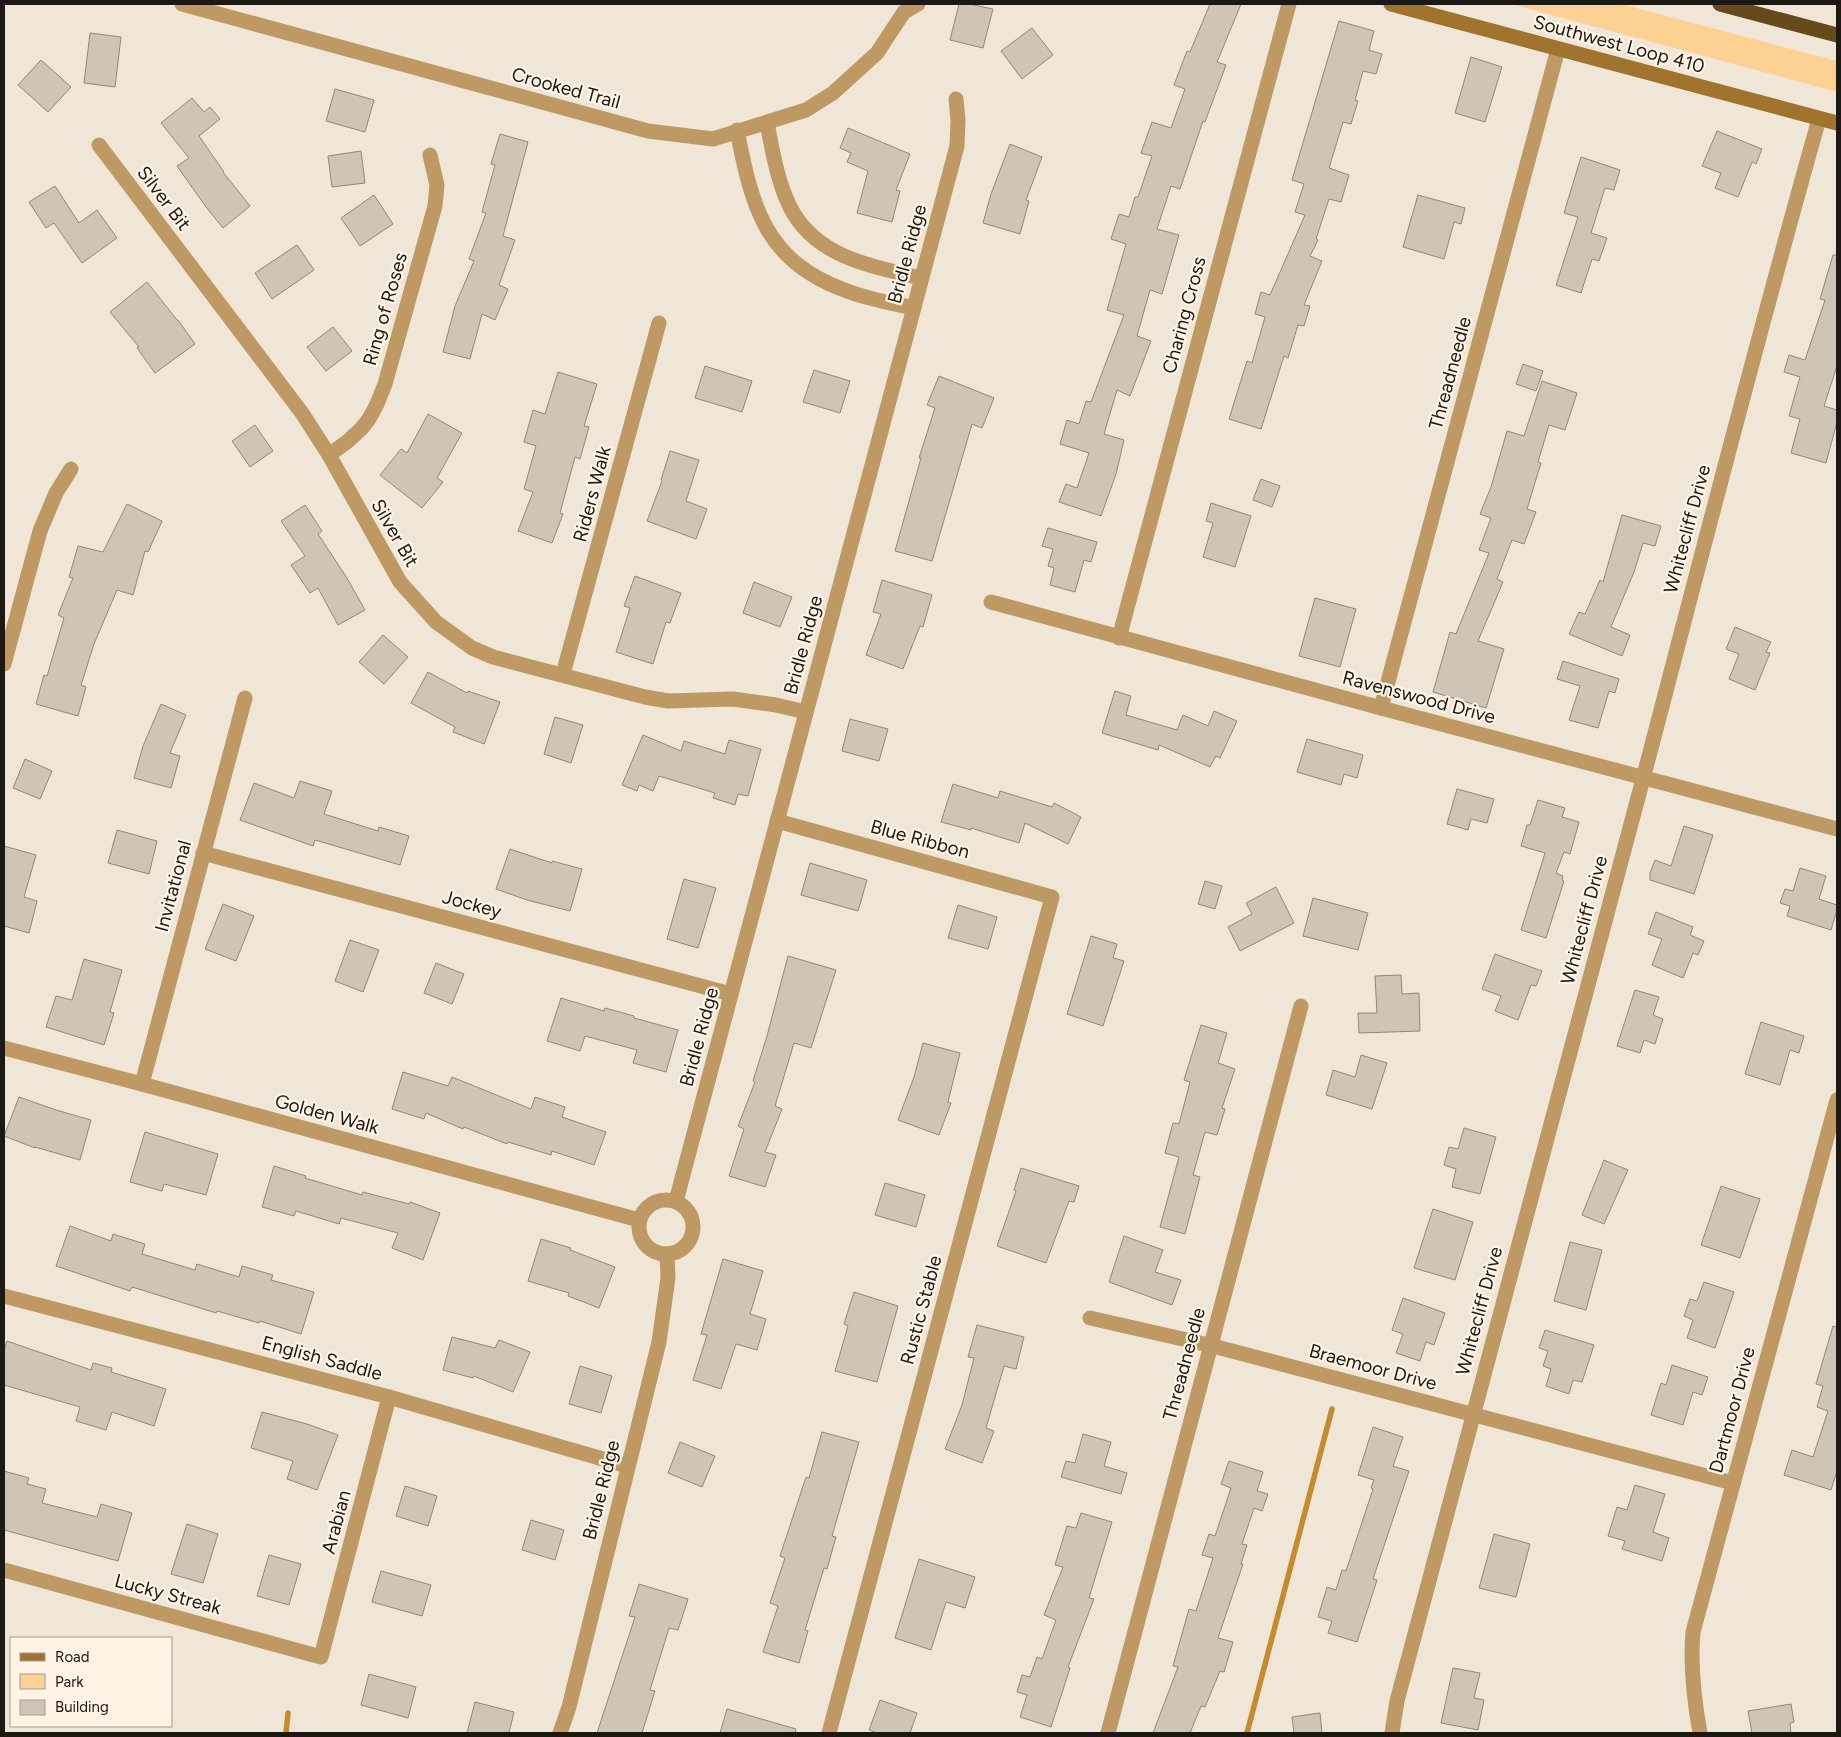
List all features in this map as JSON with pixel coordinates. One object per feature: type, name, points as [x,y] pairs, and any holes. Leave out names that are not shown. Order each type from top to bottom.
[{"type":"highway","points":[[1720,4],[1837,35]]},
{"type":"main road","name":"Southwest Loop 410","points":[[1391,4],[1837,124]]},
{"type":"street","name":"Crooked Trail","points":[[182,4],[648,131],[713,138],[806,110],[833,93],[877,54],[904,8],[918,4]]},
{"type":"street","name":"Charing Cross","points":[[1119,638],[1289,4]]},
{"type":"street","name":"Threadneedle","points":[[1381,708],[1558,49]]},
{"type":"street","name":"Bridle Ridge","points":[[676,1201],[957,146],[958,120],[956,99]]},
{"type":"street","name":"Whitecliff Drive","points":[[1392,1733],[1397,1701],[1472,1414],[1644,776],[1693,582],[1819,118]]},
{"type":"street","points":[[767,123],[785,196],[796,217],[809,232],[833,251],[851,260],[921,278]]},
{"type":"street","points":[[737,130],[749,185],[756,207],[770,235],[787,255],[811,274],[832,285],[849,292],[914,308]]},
{"type":"street","name":"Silver Bit","points":[[99,145],[302,413],[329,456],[400,582],[436,622],[472,648],[493,657],[645,697],[668,700],[734,698],[806,712]]},
{"type":"street","name":"Ring of Roses","points":[[329,456],[348,441],[369,419],[385,384],[435,206],[437,185],[430,155]]},
{"type":"street","name":"Riders Walk","points":[[563,674],[659,323]]},
{"type":"street","points":[[4,664],[40,531],[56,493],[70,469]]},
{"type":"street","name":"Ravenswood Drive","points":[[991,602],[1119,638],[1644,776],[1837,829]]},
{"type":"street","name":"Invitational","points":[[142,1084],[245,698]]},
{"type":"street","name":"Blue Ribbon","points":[[777,821],[1052,897]]},
{"type":"street","name":"Jockey","points":[[203,853],[731,994]]},
{"type":"street","name":"Rustic Stable","points":[[829,1733],[1052,897]]},
{"type":"street","name":"Threadneedle","points":[[1108,1733],[1209,1345],[1301,1006]]},
{"type":"street","name":"Golden Walk","points":[[4,1048],[639,1220]]},
{"type":"street","name":"Dartmoor Drive","points":[[1700,1733],[1691,1656],[1693,1632],[1837,1100]]},
{"type":"street","points":[[664,1199],[676,1201],[690,1213],[693,1221],[690,1240],[676,1252],[667,1254],[657,1253],[648,1248],[642,1240],[639,1220],[644,1210],[653,1202],[664,1199]]},
{"type":"street","name":"Bridle Ridge","points":[[560,1733],[569,1707],[659,1342],[668,1278],[667,1254]]},
{"type":"street","name":"English Saddle","points":[[4,1296],[389,1397],[627,1466]]},
{"type":"street","name":"Braemoor Drive","points":[[1090,1318],[1209,1345],[1733,1483]]},
{"type":"street","name":"Arabian","points":[[321,1657],[389,1397]]},
{"type":"street","name":"Lucky Streak","points":[[4,1570],[321,1657]]},
{"type":"green space","points":[[1511,4],[1621,4],[1837,61],[1837,92]]},
{"type":"building","points":[[959,4],[993,9],[983,48],[950,40]]},
{"type":"building","points":[[1210,4],[1241,4],[1217,62],[1226,65],[1205,122],[1203,121],[1180,189],[1171,186],[1157,229],[1179,235],[1162,294],[1150,290],[1137,336],[1151,341],[1130,396],[1117,390],[1104,434],[1124,440],[1116,474],[1101,516],[1059,502],[1066,484],[1077,488],[1089,453],[1060,444],[1067,420],[1079,424],[1086,401],[1091,402],[1124,315],[1107,310],[1126,244],[1111,239],[1119,214],[1129,217],[1135,197],[1138,197],[1152,156],[1141,153],[1152,122],[1171,128],[1185,89],[1174,85],[1187,51],[1190,52]]},
{"type":"building","points":[[1339,21],[1374,31],[1369,50],[1382,54],[1376,74],[1363,71],[1355,100],[1358,101],[1351,124],[1343,122],[1329,168],[1349,175],[1341,202],[1329,199],[1316,239],[1318,240],[1310,256],[1322,261],[1304,305],[1310,306],[1304,326],[1298,325],[1288,358],[1284,356],[1261,429],[1229,419],[1247,361],[1252,363],[1265,317],[1255,314],[1261,292],[1270,295],[1305,215],[1295,212],[1304,184],[1292,180]]},
{"type":"building","points":[[1032,28],[1053,55],[1022,79],[1001,51]]},
{"type":"building","points":[[90,33],[121,37],[115,87],[84,83]]},
{"type":"building","points":[[1471,57],[1502,67],[1485,122],[1455,113]]},
{"type":"building","points":[[41,60],[71,87],[48,112],[18,85]]},
{"type":"building","points":[[335,89],[374,100],[365,132],[326,121]]},
{"type":"building","points":[[192,98],[204,112],[210,107],[220,119],[199,136],[223,172],[250,206],[223,228],[177,166],[189,158],[161,123]]},
{"type":"building","points":[[848,128],[910,154],[896,190],[900,191],[892,222],[857,213],[868,171],[847,162],[851,153],[840,148]]},
{"type":"building","points":[[1717,131],[1762,149],[1756,164],[1752,162],[1738,197],[1715,188],[1721,173],[1702,166]]},
{"type":"building","points":[[500,134],[528,142],[503,236],[515,240],[499,285],[508,289],[495,320],[482,314],[470,359],[443,352],[455,306],[474,261],[469,259],[486,213],[482,212],[495,165],[491,164]]},
{"type":"building","points":[[1010,144],[1042,157],[1026,200],[1029,201],[1020,234],[983,223],[991,194]]},
{"type":"building","points":[[361,151],[365,183],[332,187],[328,156]]},
{"type":"building","points":[[1581,157],[1620,170],[1614,190],[1605,188],[1591,233],[1607,238],[1599,261],[1592,259],[1581,293],[1556,285],[1578,217],[1564,213]]},
{"type":"building","points":[[55,186],[79,223],[97,210],[117,238],[82,263],[54,223],[46,228],[29,202]]},
{"type":"building","points":[[374,195],[393,224],[360,246],[341,218]]},
{"type":"building","points":[[1418,195],[1465,208],[1461,224],[1454,222],[1444,259],[1403,247]]},
{"type":"building","points":[[297,245],[314,270],[272,299],[255,273]]},
{"type":"building","points":[[1833,255],[1837,255],[1837,366],[1824,406],[1837,410],[1837,422],[1826,463],[1791,453],[1800,419],[1789,416],[1800,377],[1784,372],[1789,355],[1805,360],[1825,300],[1820,299]]},
{"type":"building","points":[[147,282],[195,344],[155,373],[137,348],[139,347],[110,312]]},
{"type":"building","points":[[333,327],[352,351],[326,371],[307,347]]},
{"type":"building","points":[[1523,364],[1543,371],[1536,391],[1516,384]]},
{"type":"building","points":[[705,366],[752,381],[742,412],[695,398]]},
{"type":"building","points":[[814,370],[850,381],[840,413],[803,402]]},
{"type":"building","points":[[558,372],[597,384],[584,426],[589,427],[580,459],[575,457],[560,513],[563,514],[552,543],[518,531],[533,492],[524,489],[536,446],[524,442],[533,410],[545,414]]},
{"type":"building","points":[[939,376],[994,398],[982,428],[972,424],[932,561],[895,551],[921,458],[919,458],[935,408],[927,405]]},
{"type":"building","points":[[1542,381],[1577,393],[1565,430],[1549,425],[1538,462],[1541,463],[1527,509],[1536,512],[1524,544],[1512,540],[1497,579],[1503,582],[1478,641],[1504,649],[1486,708],[1433,692],[1450,632],[1456,634],[1489,553],[1479,550],[1491,518],[1480,514],[1491,487],[1507,431],[1524,436]]},
{"type":"building","points":[[428,414],[462,433],[437,478],[443,482],[422,508],[380,475],[401,449],[407,453]]},
{"type":"building","points":[[255,425],[273,451],[250,467],[232,441]]},
{"type":"building","points":[[670,451],[699,460],[686,501],[707,509],[696,539],[647,521],[662,481]]},
{"type":"building","points":[[1261,479],[1280,486],[1272,507],[1253,500]]},
{"type":"building","points":[[1211,503],[1251,516],[1235,567],[1203,557],[1213,523],[1206,521]]},
{"type":"building","points":[[127,504],[162,521],[148,552],[145,551],[133,595],[117,590],[94,644],[81,685],[86,687],[78,716],[36,704],[44,675],[47,676],[64,618],[58,615],[73,578],[69,577],[78,546],[103,552]]},
{"type":"building","points":[[305,505],[322,531],[318,534],[347,578],[365,610],[338,625],[318,588],[310,593],[291,565],[305,556],[281,521]]},
{"type":"building","points":[[1622,515],[1661,526],[1655,546],[1643,543],[1634,572],[1611,627],[1630,635],[1622,656],[1569,634],[1579,612],[1585,614],[1600,580],[1603,582]]},
{"type":"building","points":[[1048,528],[1097,542],[1091,562],[1084,560],[1075,592],[1050,585],[1054,568],[1048,566],[1053,549],[1042,546]]},
{"type":"building","points":[[635,576],[681,593],[670,623],[666,622],[653,664],[616,652],[630,608],[624,606]]},
{"type":"building","points":[[882,580],[932,595],[923,627],[920,626],[903,669],[866,655],[881,614],[873,612]]},
{"type":"building","points":[[754,582],[792,597],[780,627],[743,613]]},
{"type":"building","points":[[1315,598],[1356,609],[1340,667],[1299,656]]},
{"type":"building","points":[[1735,627],[1771,642],[1766,652],[1770,653],[1755,690],[1729,679],[1739,654],[1726,649]]},
{"type":"building","points":[[383,635],[408,657],[384,684],[359,662]]},
{"type":"building","points":[[1563,661],[1619,679],[1615,693],[1609,691],[1598,728],[1569,720],[1580,686],[1557,679]]},
{"type":"building","points":[[428,672],[467,693],[468,691],[500,702],[484,744],[453,732],[455,727],[411,703]]},
{"type":"building","points":[[1115,691],[1131,696],[1126,715],[1177,730],[1183,715],[1208,726],[1214,711],[1237,721],[1220,758],[1216,756],[1210,767],[1159,745],[1158,750],[1102,733]]},
{"type":"building","points":[[161,704],[186,715],[170,753],[180,756],[171,788],[134,778],[143,746]]},
{"type":"building","points":[[555,717],[583,725],[571,763],[544,754]]},
{"type":"building","points":[[850,719],[888,729],[879,761],[842,751]]},
{"type":"building","points":[[643,735],[681,751],[684,741],[725,754],[729,740],[761,749],[748,796],[738,794],[735,805],[713,798],[715,793],[659,776],[653,791],[639,785],[637,791],[622,785]]},
{"type":"building","points":[[1307,739],[1363,755],[1357,778],[1344,774],[1341,785],[1297,772]]},
{"type":"building","points":[[25,759],[52,771],[40,799],[13,788]]},
{"type":"building","points":[[300,781],[332,791],[324,814],[378,831],[379,827],[409,836],[400,865],[315,840],[313,846],[240,820],[254,783],[294,798]]},
{"type":"building","points":[[953,784],[998,798],[1000,791],[1052,807],[1054,803],[1081,817],[1068,844],[1025,823],[1019,843],[971,828],[971,830],[941,822]]},
{"type":"building","points":[[1457,789],[1494,799],[1487,823],[1471,819],[1468,830],[1447,824]]},
{"type":"building","points":[[1538,800],[1565,808],[1562,817],[1579,822],[1570,854],[1564,852],[1556,873],[1563,876],[1562,880],[1564,881],[1546,938],[1521,930],[1545,853],[1521,846],[1527,825],[1530,825]]},
{"type":"building","points":[[1684,826],[1713,835],[1694,894],[1650,880],[1650,873],[1655,860],[1671,866]]},
{"type":"building","points":[[117,830],[157,841],[149,874],[108,863]]},
{"type":"building","points":[[4,846],[36,855],[24,897],[37,901],[29,933],[4,926]]},
{"type":"building","points":[[510,849],[552,863],[552,861],[582,869],[570,911],[527,900],[496,889]]},
{"type":"building","points":[[810,863],[867,880],[858,911],[801,895]]},
{"type":"building","points":[[1800,868],[1826,876],[1819,899],[1837,905],[1831,930],[1787,916],[1790,906],[1780,903],[1785,889],[1793,891]]},
{"type":"building","points":[[684,879],[716,888],[698,948],[667,939]]},
{"type":"building","points":[[1205,881],[1222,886],[1215,909],[1198,904]]},
{"type":"building","points":[[1276,887],[1294,923],[1240,951],[1228,927],[1252,914],[1246,903]]},
{"type":"building","points":[[1313,898],[1368,913],[1358,950],[1303,936]]},
{"type":"building","points":[[223,904],[254,916],[236,961],[205,949]]},
{"type":"building","points":[[958,905],[997,917],[988,949],[948,938]]},
{"type":"building","points":[[1656,912],[1693,927],[1690,935],[1704,941],[1698,955],[1693,953],[1683,978],[1652,965],[1662,939],[1648,934]]},
{"type":"building","points":[[1091,936],[1117,944],[1113,958],[1124,961],[1103,1026],[1067,1014]]},
{"type":"building","points":[[350,940],[379,950],[363,992],[335,981]]},
{"type":"building","points":[[1495,954],[1542,971],[1536,986],[1531,985],[1518,1020],[1495,1011],[1501,996],[1482,989]]},
{"type":"building","points":[[788,956],[836,970],[811,1048],[794,1043],[775,1106],[782,1109],[765,1152],[776,1155],[765,1187],[729,1176],[744,1129],[738,1126],[755,1082],[753,1081]]},
{"type":"building","points":[[84,959],[122,970],[110,1012],[114,1013],[104,1045],[46,1027],[56,996],[72,1000]]},
{"type":"building","points":[[436,963],[464,974],[452,1004],[424,993]]},
{"type":"building","points":[[1401,975],[1402,994],[1419,993],[1420,1031],[1359,1033],[1358,1013],[1377,1013],[1375,976]]},
{"type":"building","points":[[1635,990],[1659,997],[1653,1015],[1663,1019],[1655,1044],[1644,1040],[1640,1053],[1617,1046]]},
{"type":"building","points":[[561,998],[604,1011],[605,1008],[678,1030],[666,1072],[633,1063],[637,1050],[585,1036],[580,1051],[547,1041]]},
{"type":"building","points":[[1761,1022],[1804,1036],[1799,1053],[1790,1050],[1780,1085],[1745,1074]]},
{"type":"building","points":[[1201,1025],[1227,1033],[1218,1063],[1235,1069],[1222,1108],[1225,1109],[1217,1135],[1205,1132],[1193,1175],[1200,1177],[1185,1234],[1160,1227],[1179,1157],[1165,1153],[1173,1123],[1179,1124],[1190,1082],[1184,1080]]},
{"type":"building","points":[[923,1043],[960,1053],[948,1102],[951,1103],[939,1135],[898,1120],[914,1077]]},
{"type":"building","points":[[1361,1055],[1387,1063],[1372,1109],[1326,1095],[1333,1070],[1355,1077]]},
{"type":"building","points":[[403,1072],[448,1086],[452,1077],[531,1109],[535,1097],[565,1107],[562,1117],[606,1132],[594,1165],[552,1151],[551,1155],[508,1142],[507,1144],[464,1127],[463,1129],[426,1113],[424,1119],[392,1109]]},
{"type":"building","points":[[19,1097],[91,1120],[80,1160],[35,1148],[4,1136]]},
{"type":"building","points":[[1464,1128],[1496,1137],[1480,1194],[1452,1187],[1456,1169],[1444,1165],[1449,1147],[1458,1149]]},
{"type":"building","points":[[145,1132],[218,1154],[206,1195],[164,1184],[162,1191],[130,1182]]},
{"type":"building","points":[[1604,1160],[1628,1170],[1604,1224],[1582,1215]]},
{"type":"building","points":[[274,1166],[306,1176],[305,1178],[362,1195],[363,1192],[409,1204],[410,1202],[440,1213],[423,1260],[392,1248],[398,1233],[341,1218],[339,1224],[296,1211],[294,1216],[262,1207]]},
{"type":"building","points":[[1021,1168],[1079,1186],[1074,1202],[1069,1201],[1046,1263],[997,1246],[1016,1191],[1014,1190]]},
{"type":"building","points":[[885,1183],[925,1195],[916,1227],[875,1215]]},
{"type":"building","points":[[1721,1186],[1760,1199],[1740,1258],[1701,1245]]},
{"type":"building","points":[[1433,1209],[1473,1222],[1455,1280],[1414,1268]]},
{"type":"building","points":[[70,1226],[111,1241],[113,1234],[145,1244],[142,1254],[195,1270],[197,1264],[239,1277],[242,1266],[273,1275],[271,1280],[314,1292],[301,1334],[260,1321],[259,1323],[217,1311],[216,1313],[132,1287],[130,1291],[56,1266]]},
{"type":"building","points":[[1124,1236],[1163,1250],[1155,1272],[1181,1280],[1172,1305],[1109,1282]]},
{"type":"building","points":[[541,1239],[571,1248],[570,1250],[615,1267],[599,1308],[568,1296],[569,1293],[528,1281]]},
{"type":"building","points":[[1570,1242],[1602,1250],[1586,1310],[1554,1301]]},
{"type":"building","points":[[723,1259],[763,1271],[750,1314],[766,1319],[757,1350],[736,1344],[721,1389],[693,1380],[707,1335],[701,1334]]},
{"type":"building","points":[[1704,1282],[1734,1292],[1715,1348],[1687,1338],[1693,1320],[1684,1316],[1690,1299],[1697,1301]]},
{"type":"building","points":[[854,1292],[898,1306],[877,1382],[835,1371],[848,1326],[844,1324]]},
{"type":"building","points":[[1403,1298],[1445,1313],[1434,1345],[1426,1342],[1420,1361],[1396,1353],[1403,1334],[1392,1330]]},
{"type":"building","points":[[977,1325],[1024,1337],[1016,1369],[1004,1366],[986,1428],[994,1431],[982,1463],[945,1449],[962,1405],[974,1358],[968,1357]]},
{"type":"building","points":[[1833,1326],[1837,1327],[1837,1471],[1831,1490],[1784,1475],[1792,1450],[1813,1457],[1828,1411],[1817,1407],[1823,1386],[1816,1384]]},
{"type":"building","points":[[1545,1330],[1594,1345],[1582,1382],[1573,1380],[1569,1394],[1546,1386],[1551,1369],[1543,1366],[1548,1351],[1539,1348]]},
{"type":"building","points":[[452,1337],[495,1348],[499,1340],[530,1352],[513,1392],[474,1376],[473,1378],[443,1370]]},
{"type":"building","points":[[7,1341],[91,1370],[93,1363],[112,1368],[111,1372],[166,1389],[154,1426],[112,1412],[106,1430],[76,1421],[80,1407],[4,1385],[4,1351]]},
{"type":"building","points":[[1672,1365],[1708,1377],[1702,1395],[1693,1392],[1683,1425],[1651,1415],[1661,1383],[1666,1385]]},
{"type":"building","points":[[580,1366],[612,1376],[601,1413],[569,1404]]},
{"type":"building","points":[[262,1412],[307,1424],[338,1435],[317,1490],[287,1479],[293,1461],[251,1448]]},
{"type":"building","points":[[1373,1427],[1403,1437],[1393,1466],[1409,1471],[1373,1579],[1377,1580],[1357,1642],[1328,1633],[1332,1621],[1318,1617],[1327,1587],[1336,1590],[1342,1570],[1346,1571],[1373,1489],[1371,1488],[1374,1480],[1358,1475]]},
{"type":"building","points":[[822,1432],[859,1442],[832,1536],[836,1537],[827,1569],[824,1568],[805,1630],[808,1631],[799,1663],[763,1652],[778,1606],[770,1603],[785,1558],[780,1556],[806,1477],[809,1478]]},
{"type":"building","points":[[1083,1434],[1111,1442],[1104,1466],[1127,1473],[1121,1494],[1061,1477],[1066,1461],[1075,1463]]},
{"type":"building","points":[[680,1442],[715,1456],[702,1487],[668,1473]]},
{"type":"building","points":[[1229,1461],[1263,1472],[1257,1491],[1268,1494],[1262,1511],[1254,1508],[1242,1544],[1247,1545],[1241,1564],[1243,1564],[1218,1638],[1233,1642],[1224,1672],[1220,1671],[1205,1707],[1201,1706],[1190,1733],[1153,1733],[1178,1667],[1173,1666],[1189,1609],[1196,1611],[1213,1558],[1202,1555],[1209,1534],[1215,1536],[1231,1488],[1221,1484]]},
{"type":"building","points":[[4,1471],[29,1478],[27,1484],[46,1489],[42,1503],[97,1517],[101,1504],[132,1513],[118,1561],[4,1530]]},
{"type":"building","points":[[1635,1485],[1665,1494],[1653,1532],[1669,1538],[1662,1561],[1622,1549],[1625,1541],[1608,1536],[1617,1507],[1627,1510]]},
{"type":"building","points":[[405,1486],[437,1496],[428,1526],[396,1516]]},
{"type":"building","points":[[1081,1513],[1112,1522],[1089,1598],[1094,1599],[1068,1667],[1070,1668],[1051,1727],[1020,1717],[1027,1695],[1017,1692],[1022,1675],[1030,1677],[1037,1657],[1042,1659],[1056,1620],[1044,1615],[1063,1567],[1055,1565],[1067,1526],[1076,1528]]},
{"type":"building","points":[[531,1520],[564,1530],[555,1560],[522,1550]]},
{"type":"building","points":[[187,1524],[218,1534],[203,1583],[171,1574]]},
{"type":"building","points":[[1494,1534],[1530,1544],[1516,1597],[1479,1588]]},
{"type":"building","points":[[269,1555],[301,1564],[289,1605],[257,1596]]},
{"type":"building","points":[[919,1559],[975,1577],[965,1608],[946,1602],[931,1650],[895,1638]]},
{"type":"building","points":[[381,1571],[431,1585],[422,1616],[372,1602]]},
{"type":"building","points":[[639,1584],[688,1599],[678,1630],[669,1628],[650,1690],[655,1691],[642,1733],[597,1733],[635,1617],[629,1616]]},
{"type":"building","points":[[1453,1668],[1480,1673],[1474,1698],[1484,1700],[1478,1730],[1441,1723]]},
{"type":"building","points":[[369,1674],[416,1687],[408,1718],[361,1705]]},
{"type":"building","points":[[880,1700],[917,1713],[910,1733],[877,1733],[869,1730]]},
{"type":"building","points":[[475,1702],[514,1712],[509,1733],[467,1733]]},
{"type":"building","points":[[1791,1704],[1794,1722],[1790,1723],[1791,1733],[1752,1733],[1748,1711]]},
{"type":"building","points":[[727,1709],[796,1729],[795,1733],[720,1733]]},
{"type":"building","points":[[1320,1713],[1322,1733],[1294,1733],[1292,1717]]},
{"type":"waterway","points":[[1247,1733],[1332,1409]]},
{"type":"waterway","points":[[286,1733],[288,1713]]}]
